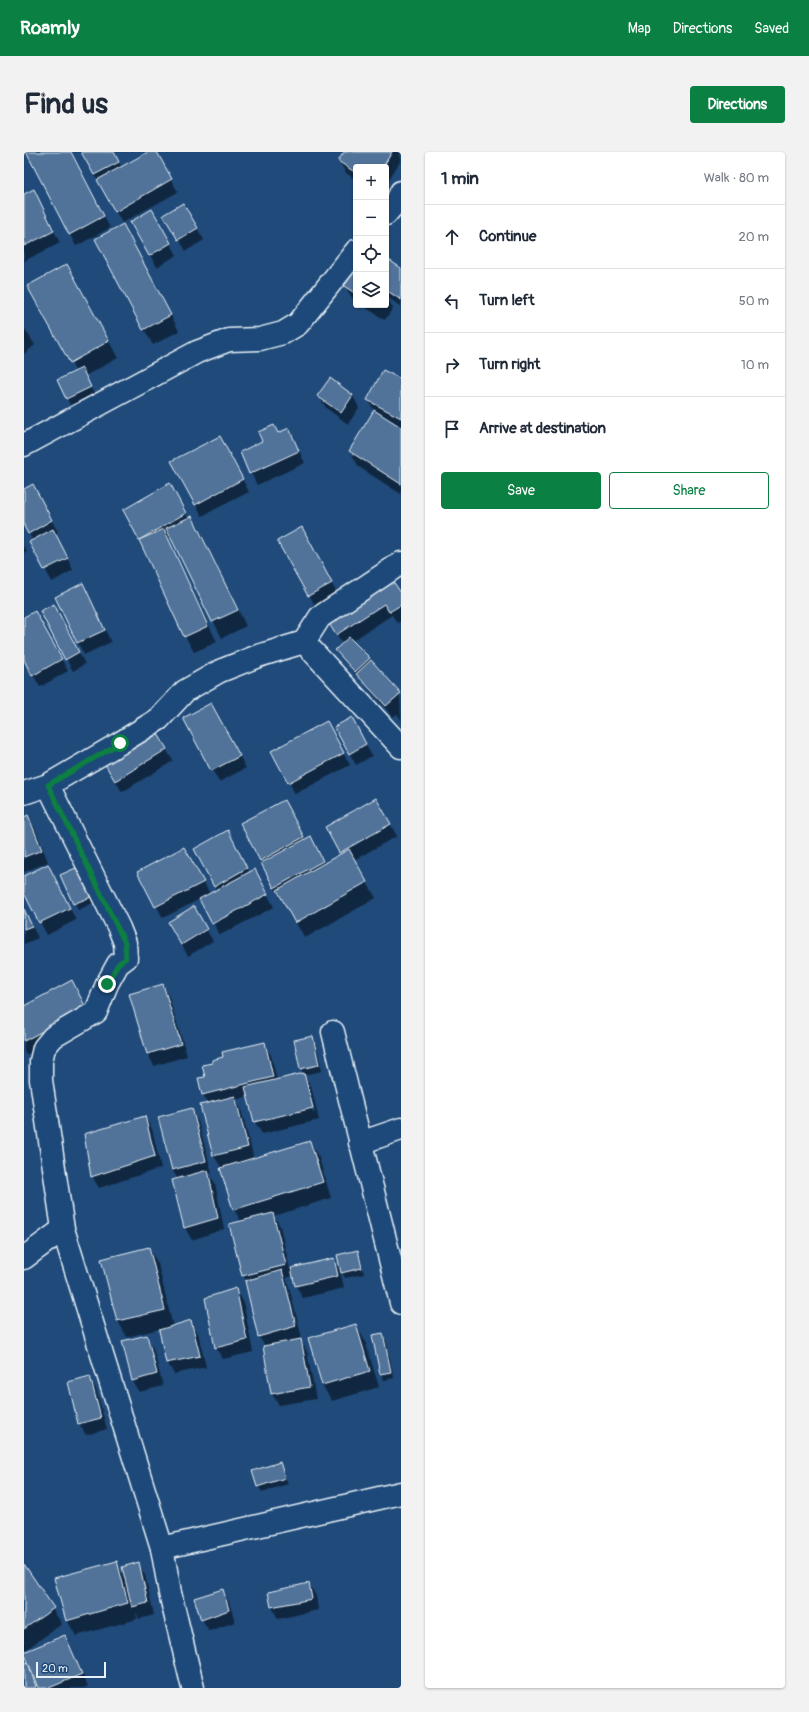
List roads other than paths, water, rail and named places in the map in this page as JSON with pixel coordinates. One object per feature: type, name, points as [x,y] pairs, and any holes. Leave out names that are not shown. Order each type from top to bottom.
[{"type":"street","points":[[389,210],[401,192]]},
{"type":"street","points":[[24,445],[197,352],[230,340],[260,339],[283,333],[298,324],[353,255]]},
{"type":"street","points":[[24,793],[48,785],[159,719],[185,691],[220,670],[258,656],[304,642],[320,617],[401,563]]},
{"type":"street","points":[[304,642],[401,747]]},
{"type":"street","points":[[48,785],[119,928],[125,943],[126,958],[118,964],[107,984],[96,1012],[53,1037],[44,1048],[41,1061],[41,1080],[63,1229],[162,1548],[170,1593],[193,1688]]},
{"type":"street","points":[[333,1032],[401,1303]]},
{"type":"street","points":[[360,1143],[401,1129]]},
{"type":"street","points":[[24,1258],[63,1229]]},
{"type":"street","points":[[162,1548],[401,1493]]}]
